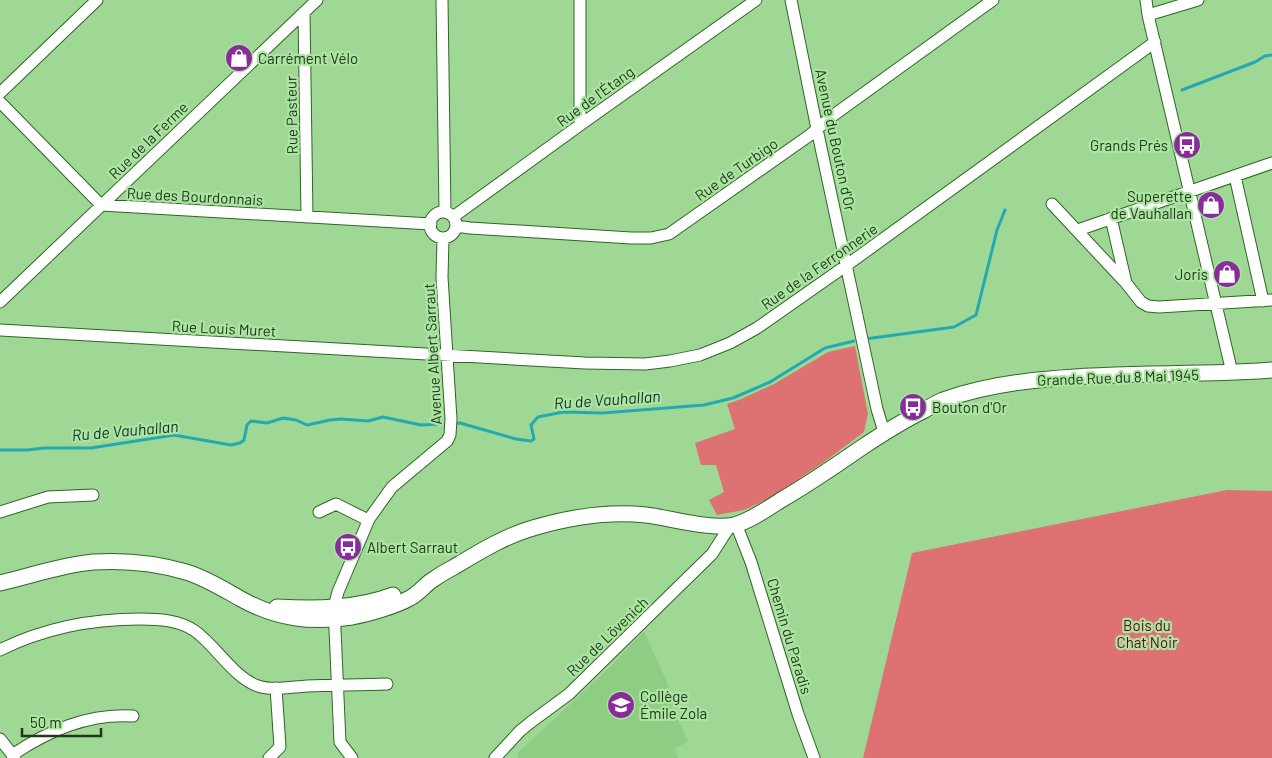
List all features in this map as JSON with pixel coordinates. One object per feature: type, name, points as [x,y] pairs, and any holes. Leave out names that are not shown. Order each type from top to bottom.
[{"type":"main road","name":"Grande Rue du 8 Mai 1945","points":[[733,525],[756,515],[798,490],[903,420],[940,401],[978,390],[1022,382],[1075,376],[1230,373],[1272,370]]},
{"type":"main road","points":[[0,584],[90,562],[132,562],[162,566],[189,573],[218,586],[244,601],[277,607],[314,609],[334,613],[381,599],[431,580],[477,553],[521,532],[550,523],[610,513],[646,515],[707,525],[733,525]]},
{"type":"street","points":[[0,93],[97,0]]},
{"type":"street","name":"Rue de la Ferme","points":[[0,302],[316,0]]},
{"type":"street","points":[[442,0],[453,233],[443,238],[432,232],[431,221],[435,215],[451,218]]},
{"type":"street","points":[[580,0],[580,125]]},
{"type":"street","name":"Rue de l'Étang","points":[[451,218],[756,0]]},
{"type":"street","name":"Avenue du Bouton d'Or","points":[[792,0],[817,128],[877,409],[884,432]]},
{"type":"street","name":"Rue de Turbigo","points":[[451,218],[470,228],[631,238],[651,238],[669,234],[810,135],[831,117],[993,0]]},
{"type":"street","points":[[1146,0],[1230,364],[1230,373]]},
{"type":"street","points":[[1148,15],[1198,0]]},
{"type":"street","name":"Rue Pasteur","points":[[304,12],[307,218]]},
{"type":"street","name":"Rue de la Ferronnerie","points":[[447,355],[585,363],[645,364],[700,355],[730,343],[756,328],[847,265],[1155,42]]},
{"type":"street","points":[[0,102],[101,205]]},
{"type":"street","points":[[1078,230],[1272,163]]},
{"type":"street","points":[[1052,204],[1078,230],[1141,302],[1148,306],[1268,301],[1235,176]]},
{"type":"street","name":"Rue des Bourdonnais","points":[[101,205],[431,224]]},
{"type":"street","points":[[1111,218],[1126,283]]},
{"type":"street","name":"Avenue Albert Sarraut","points":[[334,613],[338,592],[368,520],[392,487],[447,441],[450,435],[451,423],[442,277],[443,238]]},
{"type":"street","name":"Rue Louis Muret","points":[[0,330],[447,355]]},
{"type":"street","points":[[0,512],[48,497],[94,495]]},
{"type":"street","points":[[319,512],[336,504],[368,520]]},
{"type":"street","name":"Rue de Lövenich","points":[[495,758],[520,731],[569,694],[712,554],[733,525]]},
{"type":"street","name":"Chemin du Paradis","points":[[733,525],[751,562],[798,714],[814,758]]},
{"type":"street","points":[[334,613],[341,758]]},
{"type":"street","points":[[0,650],[16,642],[58,628],[85,623],[130,619],[158,619],[177,623],[193,630],[203,637],[239,675],[258,686],[276,688],[387,684]]},
{"type":"street","points":[[269,758],[280,747],[276,688]]},
{"type":"street","points":[[0,739],[13,756],[32,741],[69,725],[104,717],[133,716]]},
{"type":"street","points":[[340,742],[352,758]]},
{"type":"shaded area","name":"Collège Émile Zola","points":[[644,631],[669,687],[664,690],[688,741],[675,749],[678,758],[518,758],[518,753],[611,666]]},
{"type":"green space","points":[[855,346],[868,414],[864,432],[772,497],[744,510],[717,515],[709,500],[724,492],[716,465],[701,465],[695,443],[735,429],[727,404],[774,384],[828,352]]},
{"type":"green space","name":"Bois du Chat Noir","points":[[1227,490],[1272,491],[1272,758],[863,758],[912,553]]},
{"type":"waterway","name":"Ru de Vauhallan","points":[[1182,90],[1255,62],[1265,56],[1272,55]]},
{"type":"waterway","name":"Ru de Vauhallan","points":[[865,339],[954,327],[976,315],[997,230],[1005,210]]},
{"type":"waterway","name":"Ru de Vauhallan","points":[[0,450],[91,448],[174,435],[231,445],[244,440],[247,425],[251,421],[267,423],[283,418],[296,420],[307,425],[330,420],[368,421],[383,417],[421,425],[460,423],[516,439],[531,441],[534,439],[531,425],[538,417],[563,412],[603,413],[704,405],[733,398],[770,382],[825,348],[854,341]]},
{"type":"place","name":"Carrément Vélo","points":[[239,58]]},
{"type":"place","name":"Grands Prés","points":[[1187,145]]},
{"type":"place","name":"Superette de Vauhallan","points":[[1211,205]]},
{"type":"place","name":"Joris","points":[[1227,274]]},
{"type":"place","name":"Bouton d'Or","points":[[913,407]]},
{"type":"place","name":"Albert Sarraut","points":[[348,547]]},
{"type":"place","name":"Collège Émile Zola","points":[[621,705]]}]
